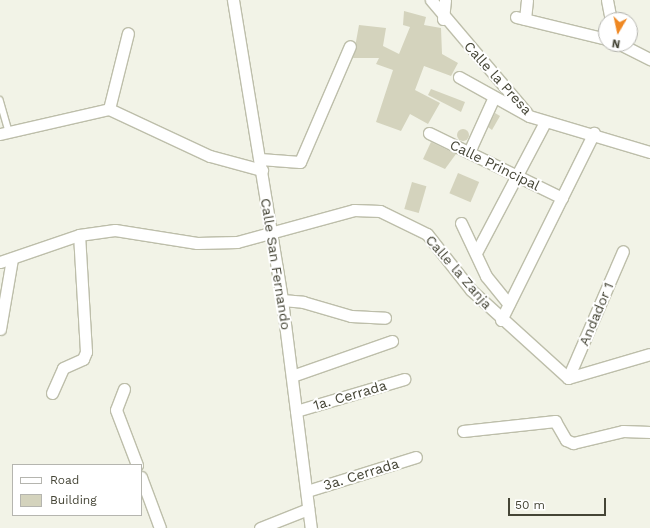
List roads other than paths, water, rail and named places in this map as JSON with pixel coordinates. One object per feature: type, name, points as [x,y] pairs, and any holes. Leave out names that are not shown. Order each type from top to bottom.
[{"type":"street","name":"Calle San Fernando","points":[[233,0],[262,170],[282,300],[311,528]]},
{"type":"street","name":"Calle la Presa","points":[[431,0],[444,19],[512,92],[528,116],[546,122],[594,133],[650,152]]},
{"type":"street","points":[[444,19],[445,0]]},
{"type":"street","points":[[527,0],[520,18],[598,37]]},
{"type":"street","points":[[607,0],[609,12]]},
{"type":"street","points":[[109,109],[128,33]]},
{"type":"street","points":[[260,159],[300,162],[350,46]]},
{"type":"street","points":[[636,52],[650,59]]},
{"type":"street","points":[[459,77],[528,116]]},
{"type":"street","points":[[469,152],[494,97]]},
{"type":"street","points":[[4,133],[109,109],[210,156],[262,170]]},
{"type":"street","points":[[477,251],[546,122]]},
{"type":"street","name":"Calle Principal","points":[[429,133],[562,198]]},
{"type":"street","points":[[501,320],[594,133]]},
{"type":"street","name":"Calle la Zanja","points":[[0,262],[79,235],[115,230],[197,243],[231,243],[354,210],[386,213],[427,234],[471,290],[501,320],[568,378]]},
{"type":"street","points":[[461,224],[477,251],[486,276],[509,304]]},
{"type":"street","points":[[52,392],[63,368],[82,359],[86,352],[79,235]]},
{"type":"street","name":"Andador 1","points":[[568,378],[623,251]]},
{"type":"street","points":[[0,329],[12,259]]},
{"type":"street","points":[[282,300],[303,302],[351,316],[385,318]]},
{"type":"street","points":[[292,376],[392,341]]},
{"type":"street","points":[[568,378],[650,354]]},
{"type":"street","name":"1a. Cerrada","points":[[296,411],[404,379]]},
{"type":"street","points":[[124,389],[116,410],[136,464]]},
{"type":"street","points":[[463,431],[555,421],[566,440],[572,443],[623,431],[650,432]]},
{"type":"street","name":"3a. Cerrada","points":[[307,490],[416,457]]},
{"type":"street","points":[[142,480],[160,528]]},
{"type":"street","points":[[260,528],[308,509]]},
{"type":"lane","points":[[0,100],[4,133]]}]
